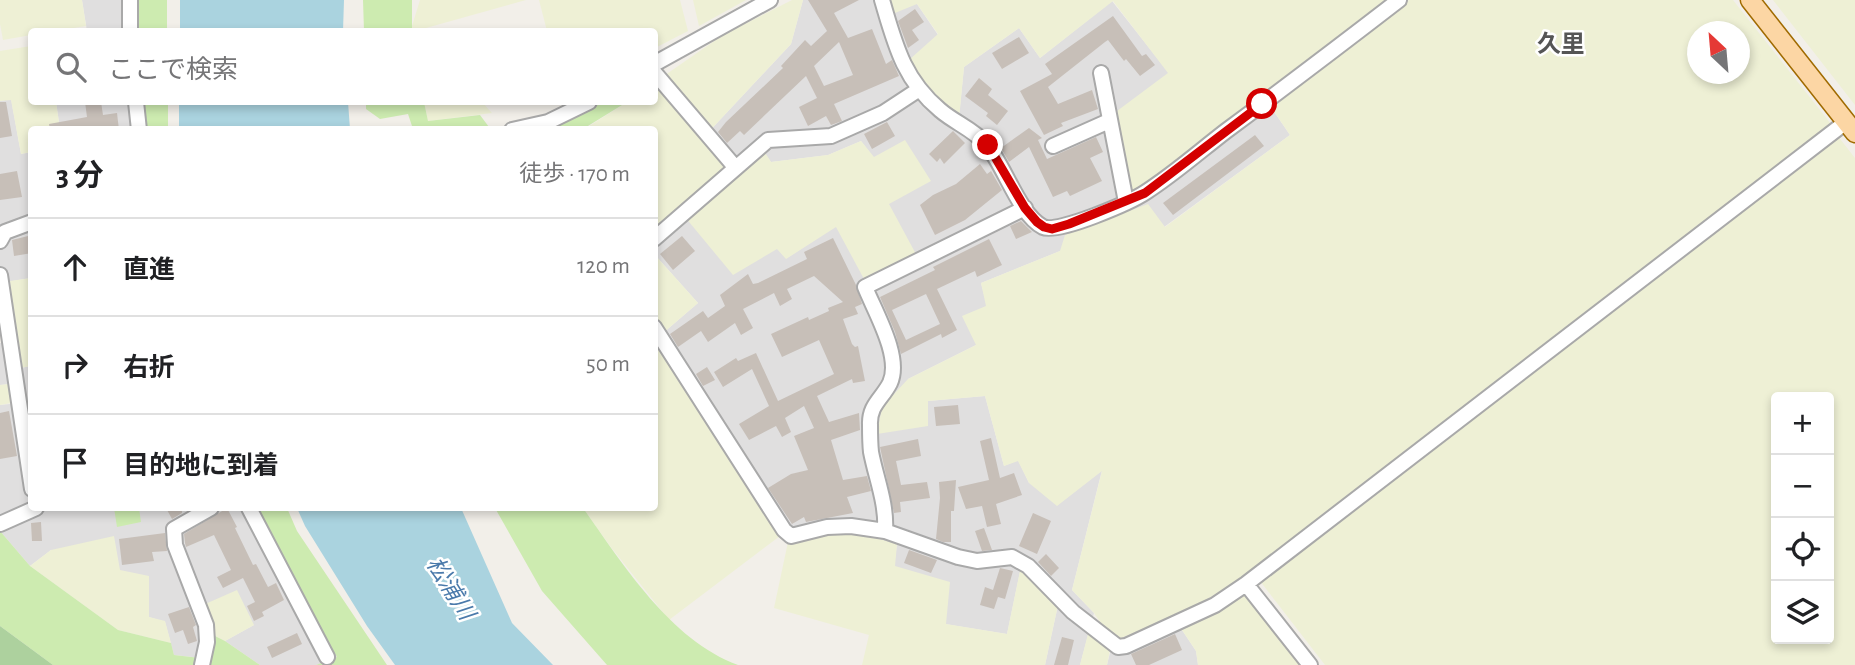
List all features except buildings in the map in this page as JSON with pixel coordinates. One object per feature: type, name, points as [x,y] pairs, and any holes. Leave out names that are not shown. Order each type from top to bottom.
[{"type":"main road","points":[[1750,0],[1850,128]]},
{"type":"street","points":[[130,0],[130,28]]},
{"type":"street","points":[[658,62],[770,0]]},
{"type":"street","points":[[882,0],[899,58],[918,90],[943,113],[969,128],[988,145],[1025,208],[1037,222],[1052,229],[1145,193],[1399,0]]},
{"type":"street","points":[[1101,73],[1126,202]]},
{"type":"street","points":[[658,77],[735,167]]},
{"type":"street","points":[[658,235],[768,140],[831,136],[883,113],[918,90]]},
{"type":"street","points":[[136,105],[139,126]]},
{"type":"street","points":[[530,126],[548,122],[583,105]]},
{"type":"street","points":[[1053,146],[1109,121]]},
{"type":"street","points":[[658,333],[784,530],[791,536],[827,527],[851,526],[885,531],[977,561],[1012,557],[1028,566],[1073,612],[1118,647],[1126,646],[1215,605],[1245,584],[1850,128]]},
{"type":"street","points":[[885,531],[886,518],[871,450],[869,418],[873,405],[889,384],[894,369],[893,355],[865,287],[1025,208]]},
{"type":"street","points":[[0,241],[5,232],[28,223]]},
{"type":"street","points":[[0,275],[28,462]]},
{"type":"street","points":[[0,524],[29,511]]},
{"type":"street","points":[[202,665],[207,642],[206,625],[175,545],[174,529],[206,511]]},
{"type":"street","points":[[251,511],[327,657]]},
{"type":"street","points":[[1245,584],[1310,665]]},
{"type":"shaded area","points":[[82,0],[129,0],[134,28],[87,28]]},
{"type":"shaded area","points":[[803,0],[887,0],[917,4],[938,35],[959,117],[964,67],[1019,28],[1040,58],[1112,1],[1169,73],[1263,96],[1290,135],[1164,227],[1060,251],[981,283],[987,306],[976,345],[908,379],[928,401],[985,396],[1004,466],[1018,460],[1029,483],[1102,470],[1072,590],[1094,613],[1080,665],[1045,665],[1058,605],[1021,567],[1007,634],[945,624],[894,566],[897,544],[788,542],[780,536],[658,345],[658,337],[698,303],[658,258],[658,228],[680,210],[778,249],[787,258],[836,226],[889,204],[874,158],[861,141],[828,155],[771,162],[763,151],[732,176],[703,138],[791,44]]},
{"type":"shaded area","points":[[11,99],[21,154],[28,153],[28,278],[0,283],[0,101]]},
{"type":"shaded area","points":[[56,105],[141,105],[144,126],[60,126]]},
{"type":"shaded area","points":[[0,343],[3,343],[20,368],[28,367],[28,511],[257,511],[338,658],[316,665],[260,665],[225,641],[254,625],[203,605],[215,636],[210,659],[174,655],[165,622],[149,617],[119,570],[51,550],[30,566],[0,531],[0,405],[10,404],[9,384],[0,385]]},
{"type":"shaded area","points":[[1174,618],[1196,651],[1198,665],[1107,665],[1113,641]]},
{"type":"green space","points":[[0,0],[82,0],[86,26],[28,28],[28,36],[3,40]]},
{"type":"green space","points":[[134,0],[167,0],[167,28],[134,28]]},
{"type":"green space","points":[[363,0],[412,0],[412,28],[364,28]]},
{"type":"green space","points":[[420,0],[526,0],[426,28],[412,26]]},
{"type":"green space","points":[[539,0],[680,0],[688,31],[658,46],[658,28],[546,28]]},
{"type":"green space","points":[[693,0],[746,0],[699,26]]},
{"type":"green space","points":[[792,0],[803,0],[791,44],[703,138],[733,176],[764,151],[771,162],[828,155],[861,141],[874,157],[905,140],[931,181],[889,204],[917,256],[864,279],[836,227],[786,259],[777,249],[733,275],[680,211],[658,229],[658,126],[589,126],[622,105],[658,105],[658,80],[723,35]]},
{"type":"green space","points":[[887,0],[1388,0],[1132,197],[1117,111],[1168,73],[1113,1],[1040,58],[1019,28],[964,67],[959,119],[924,85],[909,60],[938,34],[917,4],[890,15]]},
{"type":"green space","points":[[1409,0],[1733,0],[1750,21],[1687,21],[1687,84],[1750,84],[1750,22],[1831,124],[1235,583],[1174,618],[1113,641],[1094,613],[1072,590],[1102,471],[1057,506],[1029,483],[1018,461],[1004,466],[985,396],[928,401],[928,426],[877,434],[882,407],[908,379],[976,345],[962,316],[986,306],[981,283],[1060,251],[1065,235],[1148,204],[1165,227],[1290,135],[1271,107]]},
{"type":"green space","points":[[1773,0],[1855,0],[1855,105]]},
{"type":"green space","points":[[28,46],[28,105],[56,105],[60,126],[28,126],[28,153],[21,154],[11,100],[0,101],[0,51]]},
{"type":"green space","points":[[141,105],[168,105],[168,126],[144,126]]},
{"type":"green space","points":[[366,105],[425,105],[428,121],[480,115],[488,126],[412,126],[408,114],[380,119],[366,109]]},
{"type":"green space","points":[[425,105],[485,105],[492,113],[428,121]]},
{"type":"green space","points":[[598,105],[622,105],[588,126],[556,126]]},
{"type":"green space","points":[[1837,135],[1855,158],[1855,665],[1325,665],[1260,581]]},
{"type":"green space","points":[[658,258],[698,303],[658,337]]},
{"type":"green space","points":[[28,278],[28,367],[20,368],[10,281]]},
{"type":"green space","points":[[658,345],[780,536],[669,620],[585,511],[658,511]]},
{"type":"green space","points":[[9,384],[11,403],[0,405],[0,385]]},
{"type":"green space","points":[[114,511],[139,511],[141,522],[117,527]]},
{"type":"green space","points":[[257,511],[288,511],[297,531],[387,665],[316,665],[337,657]]},
{"type":"green space","points":[[497,511],[585,511],[632,576],[670,619],[713,653],[738,665],[607,665],[542,591]]},
{"type":"green space","points":[[844,529],[897,544],[895,566],[950,582],[946,624],[1007,634],[1021,566],[1058,605],[1045,665],[862,665],[869,635],[774,608],[788,542]]},
{"type":"green space","points":[[0,531],[30,566],[118,630],[171,643],[174,655],[209,659],[215,636],[260,665],[53,665],[0,626]]},
{"type":"green space","points":[[114,536],[120,570],[149,576],[149,617],[165,621],[171,643],[118,630],[30,566],[51,550]]},
{"type":"green space","points":[[237,590],[254,625],[225,641],[215,636],[203,605]]},
{"type":"green space","points":[[1244,591],[1302,665],[1198,665],[1196,651],[1182,630],[1221,608]]},
{"type":"green space","points":[[0,626],[53,665],[0,665]]},
{"type":"green space","points":[[1088,634],[1110,650],[1107,665],[1080,665]]},
{"type":"water","points":[[180,0],[344,0],[343,28],[180,28]]},
{"type":"water","points":[[179,105],[348,105],[350,126],[179,126]]},
{"type":"water","name":"松浦川","points":[[298,511],[462,511],[512,623],[553,665],[395,665],[367,626]]},
{"type":"district","name":"久里","points":[[1561,44]]},
{"type":"route","points":[[988,145],[1025,208],[1037,222],[1052,229],[1145,193],[1262,104]]}]
